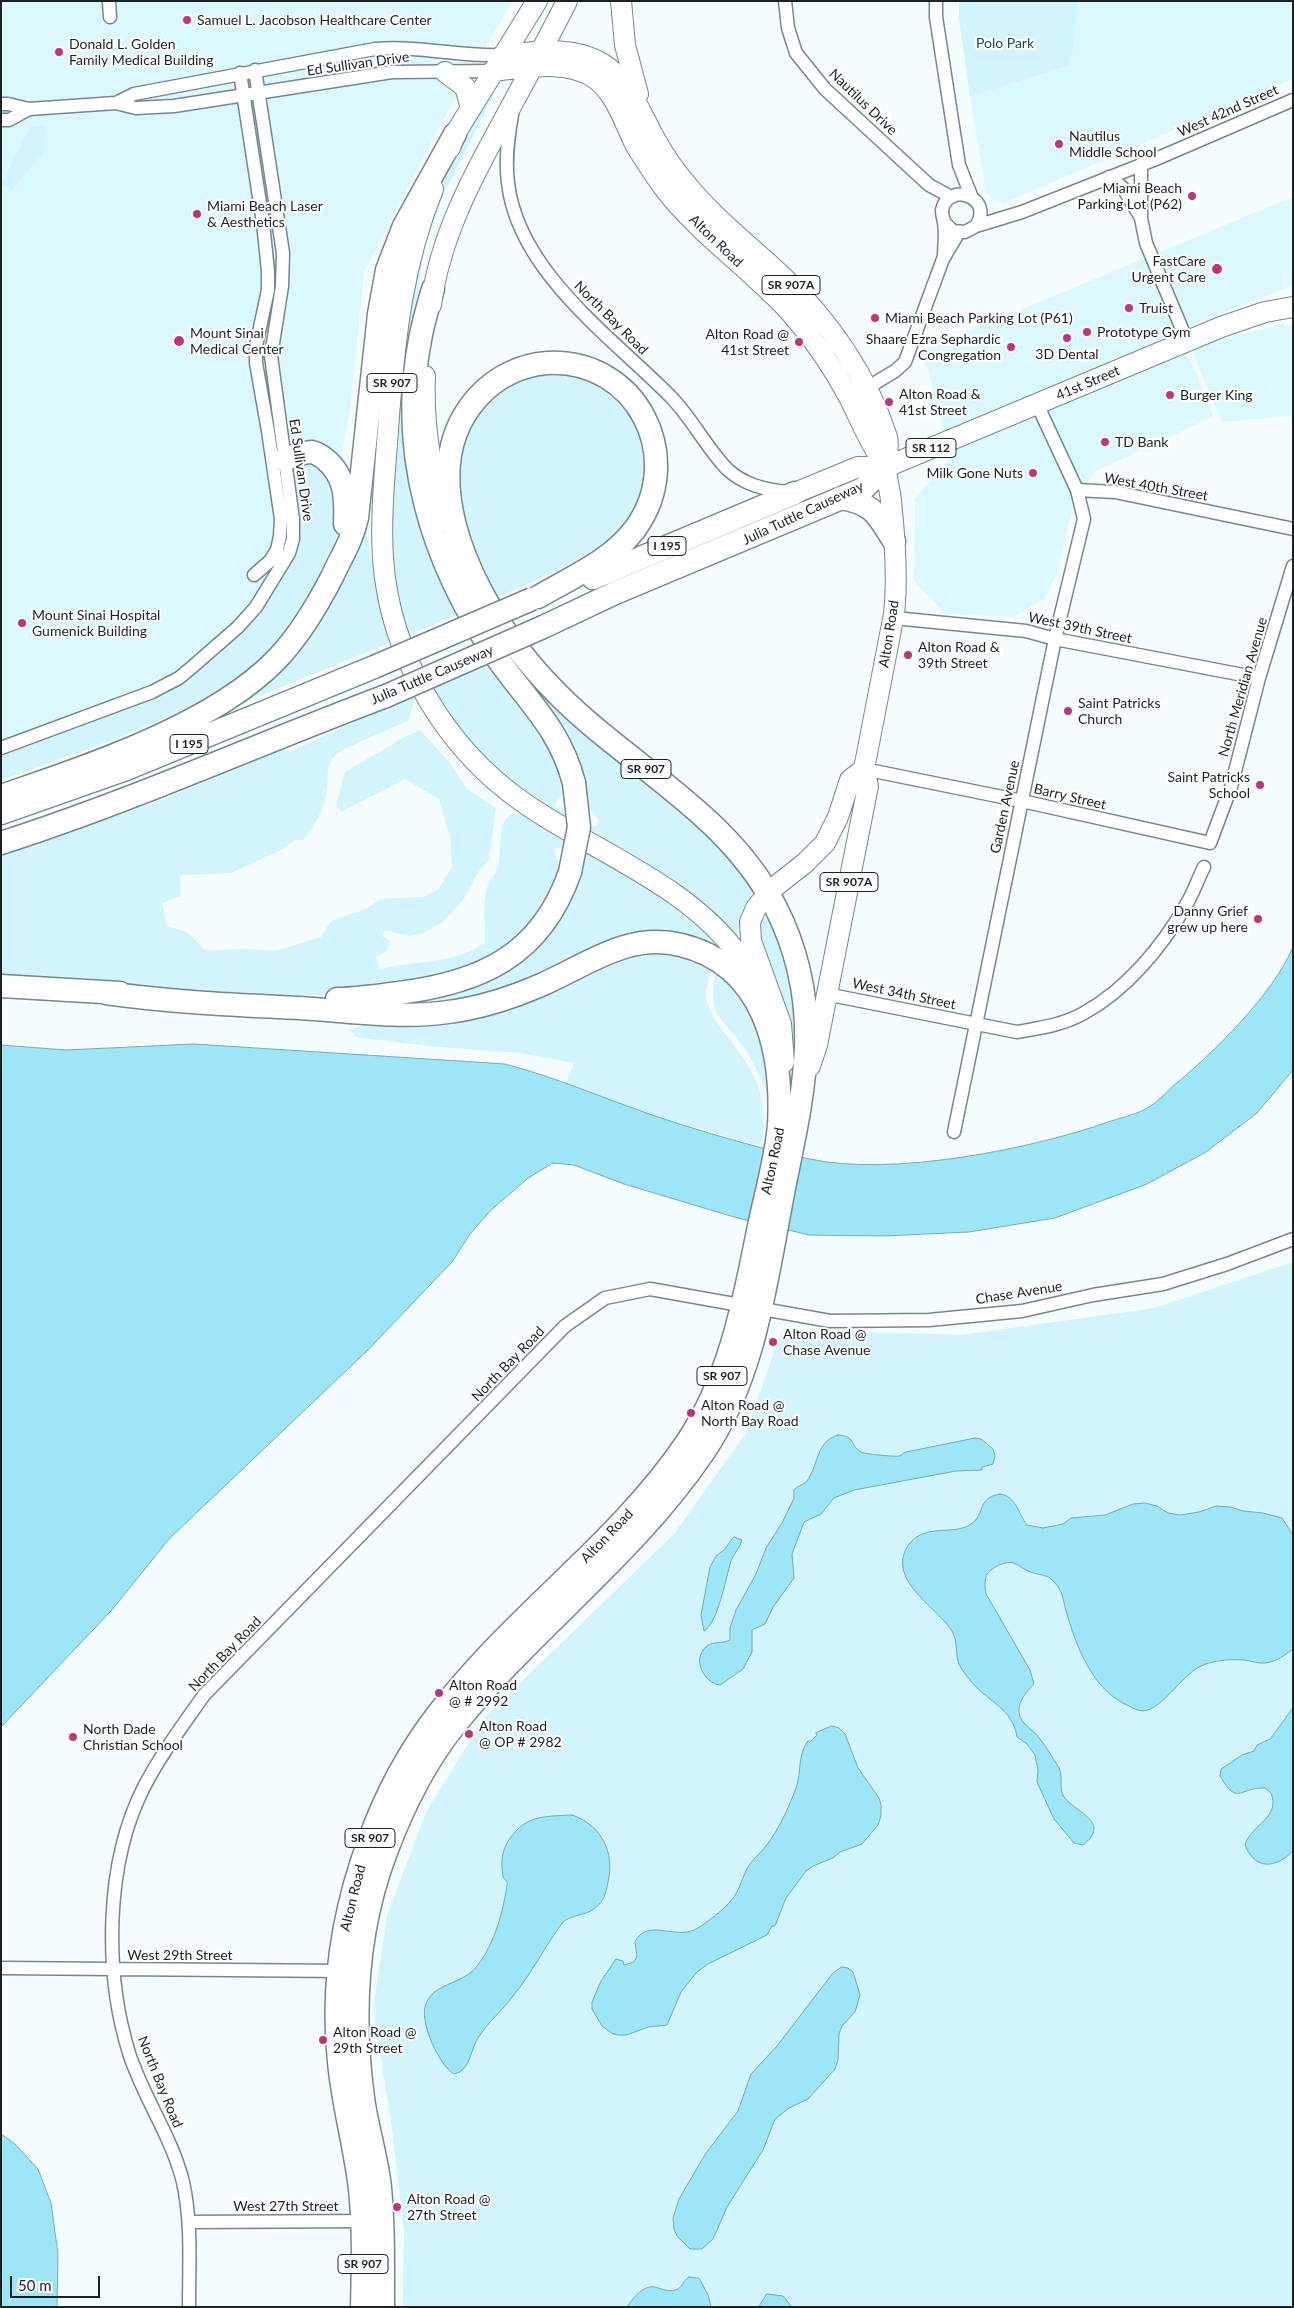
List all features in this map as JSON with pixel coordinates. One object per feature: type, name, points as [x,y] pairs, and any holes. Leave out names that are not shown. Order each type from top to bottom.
[{"type":"highway","points":[[1,796],[89,765],[195,718],[232,697],[263,673],[292,642],[308,620],[348,548],[357,518],[379,314],[387,270],[404,226],[455,134]]},
{"type":"highway","points":[[1,986],[106,993],[250,999],[343,999],[405,992],[454,983],[496,966],[534,935],[559,900],[570,872],[579,827],[574,783],[564,753],[552,730],[497,658],[467,610],[444,564],[428,519],[416,454],[414,397],[420,340],[433,289]]},
{"type":"highway","points":[[475,580],[456,526],[449,495],[447,468],[457,428],[468,409],[482,393],[504,376],[534,365],[548,363],[574,365],[600,375],[622,389],[632,399],[644,416],[653,434],[657,462],[656,477],[650,502],[635,529],[626,540],[603,560],[535,598]]},
{"type":"highway","points":[[285,459],[303,453],[316,453],[331,464],[342,479],[346,498],[345,524],[334,573]]},
{"type":"highway","name":"Julia Tuttle Causeway","points":[[1,843],[74,819],[159,787],[386,696],[615,593],[863,489],[886,467]]},
{"type":"highway","name":"Julia Tuttle Causeway","points":[[1,814],[126,769],[374,667],[535,598],[581,582],[794,493]]},
{"type":"highway","points":[[840,498],[858,502],[872,509],[894,541]]},
{"type":"highway","name":"SR 907","points":[[475,580],[509,637],[548,685],[584,719],[713,824],[738,852],[768,894],[787,933],[803,995],[807,1043],[804,1090]]},
{"type":"highway","points":[[106,993],[158,1000],[421,1015],[467,1009],[508,998],[546,983],[599,956],[624,946],[654,941],[680,945],[705,954],[732,970],[757,1001],[767,1026],[776,1062],[787,1132]]},
{"type":"highway","name":"Alton Road","points":[[362,2307],[373,2221],[377,2160],[364,2107],[348,1971],[352,1889],[370,1836],[393,1786],[434,1719],[492,1652],[644,1498],[688,1440],[724,1372],[751,1308],[787,1132],[804,1090]]},
{"type":"highway","name":"Alton Road","points":[[373,2221],[383,2307]]},
{"type":"main road","name":"SR 907","points":[[537,1],[455,134],[412,249],[401,300],[394,348],[382,538],[389,601],[406,656],[423,690],[446,727],[489,775],[546,817],[686,903],[726,941],[747,968],[765,1001],[783,1056]]},
{"type":"main road","name":"SR 907","points":[[475,580],[458,551],[443,511],[428,442],[425,383],[433,289],[443,251],[465,194],[568,1]]},
{"type":"main road","points":[[622,1],[627,53],[650,129]]},
{"type":"main road","name":"SR 907A","points":[[498,63],[535,60],[574,53],[590,58],[606,67],[623,82],[650,129]]},
{"type":"main road","name":"SR 907A","points":[[535,60],[550,66],[572,70]]},
{"type":"main road","points":[[515,98],[542,79],[572,70]]},
{"type":"main road","name":"Alton Road","points":[[572,70],[591,76],[599,82],[619,110],[643,157],[664,188],[695,221],[790,312],[830,364],[849,397],[871,446],[886,467]]},
{"type":"main road","points":[[445,72],[465,87],[471,108]]},
{"type":"main road","name":"Alton Road","points":[[650,129],[666,157],[696,195],[784,278],[818,316],[850,358],[867,389],[888,440],[886,467],[891,498],[894,541],[896,595],[894,618],[864,769],[868,786],[817,1045],[804,1090]]},
{"type":"main road","name":"41st Street","points":[[886,467],[1187,341],[1246,318],[1293,307]]},
{"type":"main road","name":"Julia Tuttle Causeway","points":[[794,493],[858,467],[886,467]]},
{"type":"main road","name":"Alton Road","points":[[787,1132],[787,1083],[779,1018],[750,937],[752,918],[768,894],[810,858],[824,843],[838,817],[850,780],[864,769]]},
{"type":"street","points":[[109,1],[110,18]]},
{"type":"street","name":"Nautilus Drive","points":[[785,1],[788,28],[796,53],[825,89],[929,185]]},
{"type":"street","points":[[929,185],[943,216],[953,231],[971,230],[976,226],[979,221],[976,203],[959,165],[936,17],[936,1]]},
{"type":"street","name":"Ed Sullivan Drive","points":[[116,103],[134,94],[255,70],[394,47],[477,56],[498,63]]},
{"type":"street","name":"Ed Sullivan Drive","points":[[1,104],[29,109],[116,103],[136,108],[155,107],[243,97],[386,72],[445,72],[498,63]]},
{"type":"street","name":"Ed Sullivan Drive","points":[[1,748],[107,710],[165,686],[191,668],[238,627],[256,607],[286,562],[292,545],[293,519],[271,356],[281,294],[283,253],[255,70]]},
{"type":"street","name":"Ed Sullivan Drive","points":[[240,73],[263,223],[268,271],[268,290],[256,346],[256,363],[268,431],[281,529],[279,543],[274,556],[254,575]]},
{"type":"street","name":"North Bay Road","points":[[515,98],[506,160],[509,192],[521,230],[554,281],[591,323],[676,403],[702,433],[726,469],[738,478],[755,485],[794,493]]},
{"type":"street","name":"West 42nd Street","points":[[976,226],[1008,217],[1108,178],[1293,100]]},
{"type":"street","name":"Ed Sullivan Drive","points":[[1,120],[9,120],[29,109]]},
{"type":"street","points":[[1141,164],[1141,218],[1146,243],[1187,341]]},
{"type":"street","points":[[944,259],[943,216],[953,197],[959,165]]},
{"type":"street","points":[[1108,178],[1123,188],[1141,218]]},
{"type":"street","points":[[929,185],[953,197],[960,194],[1008,217]]},
{"type":"street","points":[[849,397],[867,389],[895,371],[905,362],[944,259],[959,232]]},
{"type":"street","points":[[1037,404],[1077,490]]},
{"type":"street","name":"West 40th Street","points":[[1077,490],[1115,492],[1293,529]]},
{"type":"street","name":"Garden Avenue","points":[[954,1132],[1054,639],[1084,519],[1077,490]]},
{"type":"street","name":"North Meridian Avenue","points":[[1210,844],[1231,787],[1259,678],[1293,566]]},
{"type":"street","name":"West 39th Street","points":[[894,618],[1026,631],[1054,639],[1259,678]]},
{"type":"street","name":"Barry Street","points":[[864,769],[1022,801],[1210,844]]},
{"type":"street","points":[[975,1025],[1017,1032],[1049,1027],[1084,1013],[1117,990],[1152,955],[1187,905],[1204,867]]},
{"type":"street","name":"West 34th Street","points":[[826,994],[975,1025]]},
{"type":"street","name":"Chase Avenue","points":[[751,1308],[830,1321],[928,1320],[1022,1311],[1093,1295],[1163,1284],[1227,1264],[1293,1239]]},
{"type":"street","name":"North Bay Road","points":[[189,2307],[189,2222],[182,2181],[129,2054],[118,2008],[112,1969],[112,1931],[116,1879],[130,1823],[144,1788],[166,1746],[204,1695],[565,1326],[605,1298],[650,1289],[689,1294],[751,1308]]},
{"type":"street","name":"West 29th Street","points":[[1,1968],[348,1971]]},
{"type":"street","name":"West 27th Street","points":[[189,2222],[373,2221]]},
{"type":"shaded area","name":"Mount Sinai Medical Center","points":[[1,1],[512,1],[442,122],[364,272],[350,410],[328,529],[216,681],[1,764]]},
{"type":"shaded area","name":"Nautilus Middle School","points":[[1079,1],[1293,1],[1293,79],[1004,203],[994,201],[986,192],[970,97],[1071,65]]},
{"type":"shaded area","points":[[1293,197],[1293,285],[1178,331],[1214,416],[1094,472],[1070,517],[1057,575],[1043,599],[1013,617],[945,614],[914,581],[915,499],[950,458],[923,350]]},
{"type":"shaded area","points":[[1282,324],[1293,325],[1293,416],[1222,422],[1190,347]]},
{"type":"green space","name":"Polo Park","points":[[959,1],[1079,1],[1071,65],[970,97],[959,19]]},
{"type":"green space","points":[[493,90],[495,92],[445,192],[424,247],[411,340],[458,614],[404,637],[390,589],[394,387],[431,202],[456,148]]},
{"type":"green space","points":[[31,126],[46,126],[45,148],[12,190],[1,184]]},
{"type":"green space","points":[[567,372],[599,383],[630,410],[647,450],[644,492],[625,525],[607,543],[605,541],[579,559],[551,574],[493,599],[458,513],[454,476],[476,410],[523,375]]},
{"type":"green space","points":[[306,464],[322,464],[335,482],[340,504],[337,538],[327,562],[310,593],[277,641],[256,665],[241,677],[171,715],[115,739],[1,780],[1,753],[101,720],[149,699],[195,674],[233,642],[274,592],[290,568],[297,553],[301,529],[294,478],[295,473]]},
{"type":"green space","points":[[366,528],[378,601],[389,643],[230,708]]},
{"type":"green space","points":[[511,652],[729,850],[754,892],[736,938],[701,904],[702,902],[678,886],[586,834],[587,828],[597,825],[599,821],[587,805],[505,655]]},
{"type":"green space","points":[[486,663],[542,736],[552,753],[565,791],[554,806],[569,815],[569,824],[488,768],[426,689]]},
{"type":"green space","points":[[417,693],[408,721],[356,743],[333,758],[328,769],[326,795],[322,809],[316,822],[303,840],[295,840],[281,850],[231,873],[180,875],[181,896],[162,903],[167,926],[187,932],[206,951],[245,949],[275,951],[321,937],[331,921],[364,910],[381,899],[423,897],[439,889],[452,866],[451,841],[439,799],[405,779],[341,812],[336,805],[345,772],[420,730],[450,763],[467,789],[496,808],[489,860],[479,871],[463,900],[444,921],[424,933],[410,936],[385,930],[382,936],[389,940],[387,950],[376,958],[380,969],[447,959],[473,950],[485,943],[485,897],[499,862],[502,827],[509,816],[514,814],[519,814],[533,820],[568,842],[566,847],[554,849],[559,866],[557,880],[544,904],[519,935],[490,955],[458,971],[423,982],[386,989],[348,993],[278,996],[1,980],[1,856],[164,799],[287,748],[289,752]]},
{"type":"green space","points":[[585,848],[656,887],[734,957],[669,938],[482,1000],[378,1005],[450,996],[485,984],[512,969],[528,956],[551,931]]},
{"type":"green space","points":[[765,917],[771,924],[782,951],[798,1020],[798,1047],[791,1100],[791,1059],[756,945],[760,919]]},
{"type":"green space","points":[[643,953],[678,957],[711,970],[706,993],[711,1012],[746,1062],[759,1088],[764,1115],[760,1146],[654,1116],[566,1083],[574,1063],[519,1053],[427,1046],[356,1037],[350,1030],[364,1025],[435,1025],[490,1014],[516,1007],[564,987],[612,961]]},
{"type":"green space","points":[[718,974],[738,989],[763,1028],[768,1094],[747,1052],[718,1015],[715,1008],[713,989],[715,975]]},
{"type":"green space","points":[[1293,1262],[1293,2307],[403,2307],[404,2232],[392,2128],[373,2008],[387,1916],[426,1812],[484,1718],[674,1534],[746,1433],[781,1332],[832,1331],[961,1335],[1155,1308]]},
{"type":"water","points":[[1293,947],[1293,1070],[1257,1113],[1206,1152],[1147,1184],[1055,1218],[969,1232],[884,1236],[809,1235],[734,1217],[624,1184],[574,1165],[553,1163],[528,1178],[491,1210],[470,1234],[452,1262],[367,1351],[169,1539],[111,1611],[1,1727],[1,1045],[66,1050],[194,1044],[505,1064],[561,1081],[671,1121],[790,1155],[843,1164],[880,1165],[920,1162],[1003,1150],[1042,1141],[1140,1112],[1149,1107],[1205,1058],[1240,1023],[1271,984]]},
{"type":"water","points":[[838,1435],[848,1437],[861,1452],[897,1456],[906,1452],[975,1438],[981,1439],[993,1449],[995,1456],[993,1464],[982,1467],[982,1470],[956,1471],[854,1490],[834,1498],[821,1514],[804,1522],[792,1554],[794,1578],[773,1607],[765,1624],[752,1630],[752,1652],[743,1669],[720,1685],[714,1683],[709,1680],[702,1670],[700,1657],[702,1651],[710,1644],[730,1640],[730,1628],[736,1610],[756,1574],[766,1548],[782,1523],[794,1498],[794,1490],[807,1481],[826,1442]]},
{"type":"water","points":[[1000,1494],[1010,1498],[1027,1525],[1043,1528],[1063,1524],[1071,1518],[1105,1515],[1133,1504],[1145,1503],[1157,1506],[1168,1513],[1180,1515],[1199,1512],[1216,1506],[1263,1513],[1282,1518],[1293,1535],[1293,1649],[1284,1656],[1266,1663],[1244,1660],[1215,1661],[1199,1667],[1192,1671],[1157,1705],[1143,1711],[1116,1699],[1096,1679],[1076,1641],[1060,1590],[1052,1580],[1046,1576],[1032,1573],[1011,1562],[997,1566],[987,1574],[985,1581],[986,1594],[1030,1670],[1034,1684],[1023,1697],[1019,1707],[1021,1718],[1039,1737],[1059,1768],[1061,1790],[1064,1797],[1089,1818],[1093,1824],[1094,1830],[1091,1837],[1083,1845],[1074,1843],[1054,1819],[1037,1782],[1038,1770],[1035,1755],[1027,1744],[1017,1737],[1014,1727],[1005,1712],[976,1687],[964,1672],[958,1660],[952,1631],[915,1591],[907,1580],[903,1568],[903,1556],[910,1543],[917,1537],[932,1531],[957,1529],[971,1524],[976,1520],[987,1499]]},
{"type":"water","points":[[734,1537],[742,1540],[731,1561],[717,1610],[709,1626],[704,1631],[701,1615],[710,1567],[716,1556],[724,1550]]},
{"type":"water","points":[[1293,1708],[1293,1851],[1273,1864],[1260,1863],[1249,1853],[1245,1845],[1248,1838],[1269,1815],[1272,1809],[1271,1793],[1265,1788],[1256,1788],[1235,1793],[1231,1791],[1220,1776],[1221,1769],[1242,1755],[1254,1751],[1257,1745],[1270,1739]]},
{"type":"water","points":[[832,1726],[839,1728],[845,1734],[858,1768],[879,1798],[881,1816],[878,1825],[862,1844],[840,1852],[833,1858],[806,1871],[786,1898],[775,1926],[772,1926],[767,1935],[708,1964],[697,1972],[681,1992],[667,2025],[648,2027],[627,2035],[613,2034],[602,2026],[592,2009],[592,2002],[601,1981],[616,1959],[623,1961],[624,1965],[634,1962],[637,1956],[635,1942],[646,1931],[686,1932],[694,1930],[711,1919],[731,1901],[749,1865],[771,1839],[787,1810],[798,1782],[802,1752],[808,1741],[811,1741],[817,1735],[816,1733]]},
{"type":"water","points":[[572,1815],[591,1826],[598,1833],[608,1851],[610,1871],[601,1903],[591,1911],[563,1922],[520,1987],[478,2038],[467,2065],[454,2074],[437,2054],[428,2034],[424,2015],[428,1999],[440,1988],[471,1972],[489,1947],[503,1906],[507,1883],[503,1876],[502,1858],[505,1847],[512,1836],[522,1826],[535,1819]]},
{"type":"water","points":[[842,1967],[848,1968],[853,1972],[860,1995],[855,2012],[842,2026],[839,2034],[838,2060],[835,2069],[808,2099],[789,2108],[775,2119],[763,2150],[727,2207],[713,2239],[702,2249],[690,2249],[677,2236],[674,2229],[673,2218],[679,2199],[706,2153],[738,2111],[751,2074],[777,2046],[833,1973]]},
{"type":"water","points":[[1,2134],[14,2143],[38,2169],[51,2203],[58,2254],[57,2307],[1,2307]]},
{"type":"water","points":[[689,2277],[699,2278],[708,2295],[711,2307],[627,2307],[635,2296],[646,2288],[655,2287],[675,2290],[680,2288]]},
{"type":"water","points":[[767,2294],[783,2296],[792,2307],[759,2307]]},
{"type":"place","name":"Samuel L. Jacobson Healthcare Center","points":[[187,20]]},
{"type":"place","name":"Donald L. Golden Family Medical Building","points":[[59,52]]},
{"type":"place","name":"Nautilus Middle School","points":[[1059,144]]},
{"type":"place","name":"Miami Beach Parking Lot (P62)","points":[[1192,196]]},
{"type":"place","name":"Miami Beach Laser & Aesthetics","points":[[197,214]]},
{"type":"place","name":"FastCare Urgent Care","points":[[1217,269]]},
{"type":"place","name":"Truist","points":[[1129,308]]},
{"type":"place","name":"Miami Beach Parking Lot (P61)","points":[[875,318]]},
{"type":"place","name":"Prototype Gym","points":[[1087,332]]},
{"type":"place","name":"3D Dental","points":[[1067,338]]},
{"type":"place","name":"Mount Sinai Medical Center","points":[[179,341]]},
{"type":"place","name":"Alton Road @ 41st Street","points":[[799,342]]},
{"type":"place","name":"Shaare Ezra Sephardic Congregation","points":[[1011,347]]},
{"type":"place","name":"Burger King","points":[[1170,395]]},
{"type":"place","name":"Alton Road & 41st Street","points":[[889,402]]},
{"type":"place","name":"TD Bank","points":[[1105,442]]},
{"type":"place","name":"Milk Gone Nuts","points":[[1033,473]]},
{"type":"place","name":"Mount Sinai Hospital Gumenick Building","points":[[22,623]]},
{"type":"place","name":"Alton Road & 39th Street","points":[[908,655]]},
{"type":"place","name":"Saint Patricks Church","points":[[1068,711]]},
{"type":"place","name":"Saint Patricks School","points":[[1260,785]]},
{"type":"place","name":"Danny Grief grew up here","points":[[1258,919]]},
{"type":"place","name":"Alton Road @ Chase Avenue","points":[[773,1342]]},
{"type":"place","name":"Alton Road @ North Bay Road","points":[[691,1413]]},
{"type":"place","name":"Alton Road @ # 2992","points":[[439,1693]]},
{"type":"place","name":"Alton Road @ OP # 2982","points":[[469,1734]]},
{"type":"place","name":"North Dade Christian School","points":[[73,1737]]},
{"type":"place","name":"Alton Road @ 29th Street","points":[[323,2040]]},
{"type":"place","name":"Alton Road @ 27th Street","points":[[397,2207]]}]
